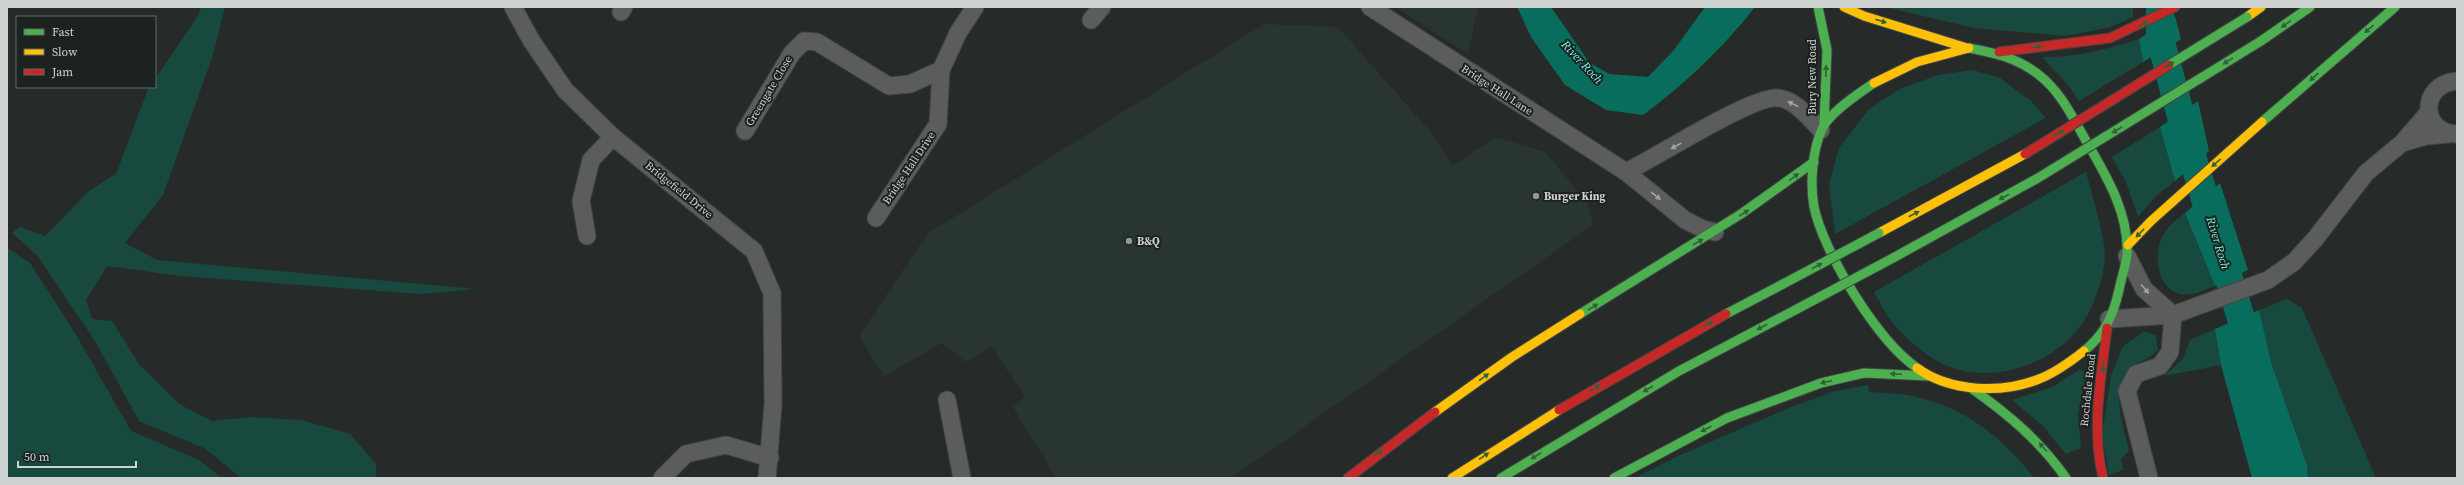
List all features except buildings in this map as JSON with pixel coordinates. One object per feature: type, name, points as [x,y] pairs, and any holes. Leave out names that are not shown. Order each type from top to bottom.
[{"type":"highway","name":"Bury New Road","points":[[1818,7],[1822,18],[1827,52],[1823,127],[1814,162],[1812,196],[1823,238],[1873,327],[1905,360],[1928,376]]},
{"type":"highway","points":[[1844,7],[1864,16],[1969,48],[1998,52],[2015,58],[2047,81],[2060,97],[2111,186],[2123,217],[2128,250]]},
{"type":"highway","points":[[1998,52],[2110,38],[2139,26],[2175,7]]},
{"type":"highway","points":[[1452,478],[1550,415],[1658,350],[2025,154],[2261,7]]},
{"type":"highway","points":[[1501,478],[1678,371],[1894,258],[2038,178],[2261,41],[2310,7]]},
{"type":"highway","points":[[2128,250],[2151,221],[2395,7]]},
{"type":"highway","points":[[1823,127],[1852,99],[1893,71],[1916,60],[1969,48]]},
{"type":"highway","points":[[1348,478],[1370,459],[1512,358],[1715,232],[1773,193],[1814,162]]},
{"type":"highway","name":"Rochdale Road","points":[[2102,478],[2096,441],[2096,416],[2108,324],[2128,250]]},
{"type":"highway","points":[[1614,478],[1727,418],[1821,383],[1864,373],[1928,376],[1971,388],[2011,388],[2051,375],[2077,356],[2108,324]]},
{"type":"highway","points":[[1971,388],[2028,430],[2052,457],[2066,478]]},
{"type":"street","name":"Bridgefield Drive","points":[[513,7],[531,40],[565,90],[613,137],[754,251],[772,293],[773,403],[770,458],[767,478]]},
{"type":"street","name":"Bridge Hall Drive","points":[[876,218],[938,124],[941,70],[958,33],[975,7]]},
{"type":"street","points":[[1091,20],[1102,7]]},
{"type":"street","name":"Bridge Hall Lane","points":[[1370,7],[1626,172],[1685,220],[1703,229],[1715,232]]},
{"type":"street","name":"Greengate Close","points":[[745,131],[792,53],[804,41],[817,42],[889,86],[910,84],[941,70]]},
{"type":"street","points":[[2108,324],[2172,315],[2189,310],[2268,280],[2294,262],[2314,240],[2366,173],[2402,143],[2429,112],[2432,94],[2440,86],[2454,80]]},
{"type":"street","points":[[1626,172],[1754,103],[1778,98],[1798,106],[1823,127]]},
{"type":"street","points":[[2429,112],[2434,124],[2453,135]]},
{"type":"street","points":[[2402,143],[2426,136],[2453,135]]},
{"type":"street","points":[[587,236],[581,201],[589,167],[591,160],[613,137]]},
{"type":"street","points":[[2128,250],[2144,289],[2172,315]]},
{"type":"street","points":[[2149,478],[2127,391],[2136,374],[2160,366],[2170,352],[2172,315]]},
{"type":"street","points":[[948,400],[962,478]]},
{"type":"street","points":[[662,478],[686,454],[726,445],[770,458]]},
{"type":"shaded area","points":[[201,7],[225,7],[213,55],[163,195],[125,243],[157,260],[476,289],[420,294],[181,276],[107,266],[86,300],[92,319],[112,321],[139,364],[179,404],[212,421],[251,417],[302,420],[350,434],[376,464],[376,478],[241,478],[206,449],[139,421],[95,341],[37,255],[12,233],[20,227],[45,236],[89,191],[116,174],[149,88],[156,88],[156,78],[198,16]]},
{"type":"shaded area","points":[[1395,7],[1478,7],[1468,54]]},
{"type":"shaded area","points":[[1885,7],[2133,7],[2133,17],[2111,27],[2066,36],[1974,28]]},
{"type":"shaded area","points":[[1264,24],[1338,27],[1428,129],[1453,165],[1495,137],[1545,152],[1587,202],[1593,225],[1231,478],[1056,478],[1013,407],[1025,397],[991,346],[966,362],[942,343],[884,376],[859,336],[927,234]]},
{"type":"shaded area","points":[[2139,39],[2143,62],[2079,101],[2068,85],[2042,57],[2067,56],[2091,52]]},
{"type":"shaded area","points":[[1973,70],[2000,78],[2031,101],[2046,118],[1835,234],[1829,184],[1839,148],[1869,109],[1900,89],[1938,75]]},
{"type":"shaded area","points":[[2160,127],[2175,181],[2156,196],[2138,217],[2126,182],[2112,157]]},
{"type":"shaded area","points":[[2086,172],[2103,239],[2105,250],[2104,267],[2100,286],[2089,313],[2079,328],[2054,352],[2022,367],[1987,373],[1970,372],[1945,365],[1930,357],[1909,340],[1893,324],[1874,292]]},
{"type":"shaded area","points":[[2185,213],[2215,286],[2191,294],[2180,294],[2171,290],[2164,282],[2158,263],[2160,241],[2171,224]]},
{"type":"shaded area","points":[[7,248],[30,263],[75,333],[131,431],[199,460],[222,478],[7,478]]},
{"type":"shaded area","points":[[2287,299],[2302,308],[2376,478],[2308,478],[2307,465],[2272,365],[2259,310]]},
{"type":"shaded area","points":[[2215,329],[2221,365],[2164,376],[2183,359],[2190,340]]},
{"type":"shaded area","points":[[2145,331],[2156,336],[2158,350],[2149,357],[2132,366],[2125,374],[2121,384],[2119,394],[2121,418],[2129,451],[2121,459],[2123,470],[2109,475],[2102,434],[2111,376],[2123,346]]},
{"type":"shaded area","points":[[2080,369],[2086,373],[2078,415],[2081,448],[2066,454],[2043,426],[2012,400],[2052,387]]},
{"type":"shaded area","points":[[1868,385],[1869,392],[1912,396],[1931,401],[1965,416],[1995,436],[2022,463],[2034,478],[1635,478],[1678,456],[1791,407],[1835,391]]},
{"type":"water","points":[[1517,7],[1551,7],[1589,62],[1609,74],[1648,77],[1674,50],[1705,7],[1755,7],[1730,37],[1703,65],[1674,91],[1643,115],[1606,110],[1565,85],[1531,37]]},
{"type":"water","points":[[2175,16],[2181,39],[2143,62],[2139,39]]},
{"type":"water","points":[[2198,101],[2209,151],[2175,181],[2160,127]]},
{"type":"water","points":[[2220,183],[2248,270],[2215,286],[2185,213]]},
{"type":"water","points":[[2259,310],[2272,365],[2307,465],[2308,478],[2252,478],[2221,365],[2215,329]]},
{"type":"waterway","name":"River Roch","points":[[2160,12],[2160,38],[2187,139],[2252,355]]},
{"type":"traffic: fast","points":[[1818,7],[1827,50],[1824,124]]},
{"type":"traffic: fast","points":[[2261,41],[2310,7]]},
{"type":"traffic: fast","points":[[2262,122],[2395,7]]},
{"type":"traffic: fast","points":[[2169,65],[2247,17]]},
{"type":"traffic: fast","points":[[2038,178],[2261,41]]},
{"type":"traffic: fast","points":[[1969,48],[1997,54],[2014,60],[2031,69],[2046,81],[2059,96],[2070,113],[2108,180],[2120,208],[2127,238],[2126,263],[2111,316],[2103,331],[2084,351]]},
{"type":"traffic: fast","points":[[1874,83],[1831,116],[1822,129],[1814,157],[1812,178],[1814,207],[1829,248],[1855,295],[1870,318],[1886,338],[1917,368]]},
{"type":"traffic: fast","points":[[1580,314],[1741,214],[1814,162]]},
{"type":"traffic: fast","points":[[1893,258],[2038,178]]},
{"type":"traffic: fast","points":[[1783,284],[1879,233]]},
{"type":"traffic: fast","points":[[1797,309],[1893,258]]},
{"type":"traffic: fast","points":[[1726,314],[1783,284]]},
{"type":"traffic: fast","points":[[1501,478],[1679,371],[1797,309]]},
{"type":"traffic: fast","points":[[1614,478],[1727,418],[1821,383],[1864,373],[1928,376]]},
{"type":"traffic: fast","points":[[1971,388],[2023,429],[2045,452],[2066,478]]},
{"type":"traffic: slow","points":[[1844,7],[1864,16],[1967,48]]},
{"type":"traffic: slow","points":[[2247,17],[2261,7]]},
{"type":"traffic: slow","points":[[1874,83],[1917,62],[1969,48]]},
{"type":"traffic: slow","points":[[2128,245],[2151,221],[2262,122]]},
{"type":"traffic: slow","points":[[1879,233],[2025,154]]},
{"type":"traffic: slow","points":[[1435,412],[1512,357],[1580,314]]},
{"type":"traffic: slow","points":[[1917,368],[1930,376],[1960,386],[1976,388],[2009,387],[2045,377],[2084,351]]},
{"type":"traffic: slow","points":[[1452,478],[1559,410]]},
{"type":"traffic: jam","points":[[1999,52],[2110,38],[2175,7]]},
{"type":"traffic: jam","points":[[2025,154],[2169,65]]},
{"type":"traffic: jam","points":[[1559,410],[1726,314]]},
{"type":"traffic: jam","points":[[2103,478],[2099,459],[2097,422],[2107,328]]},
{"type":"traffic: jam","points":[[1348,478],[1435,412]]},
{"type":"place","name":"Burger King","points":[[1536,196]]},
{"type":"place","name":"B&Q","points":[[1129,241]]}]
